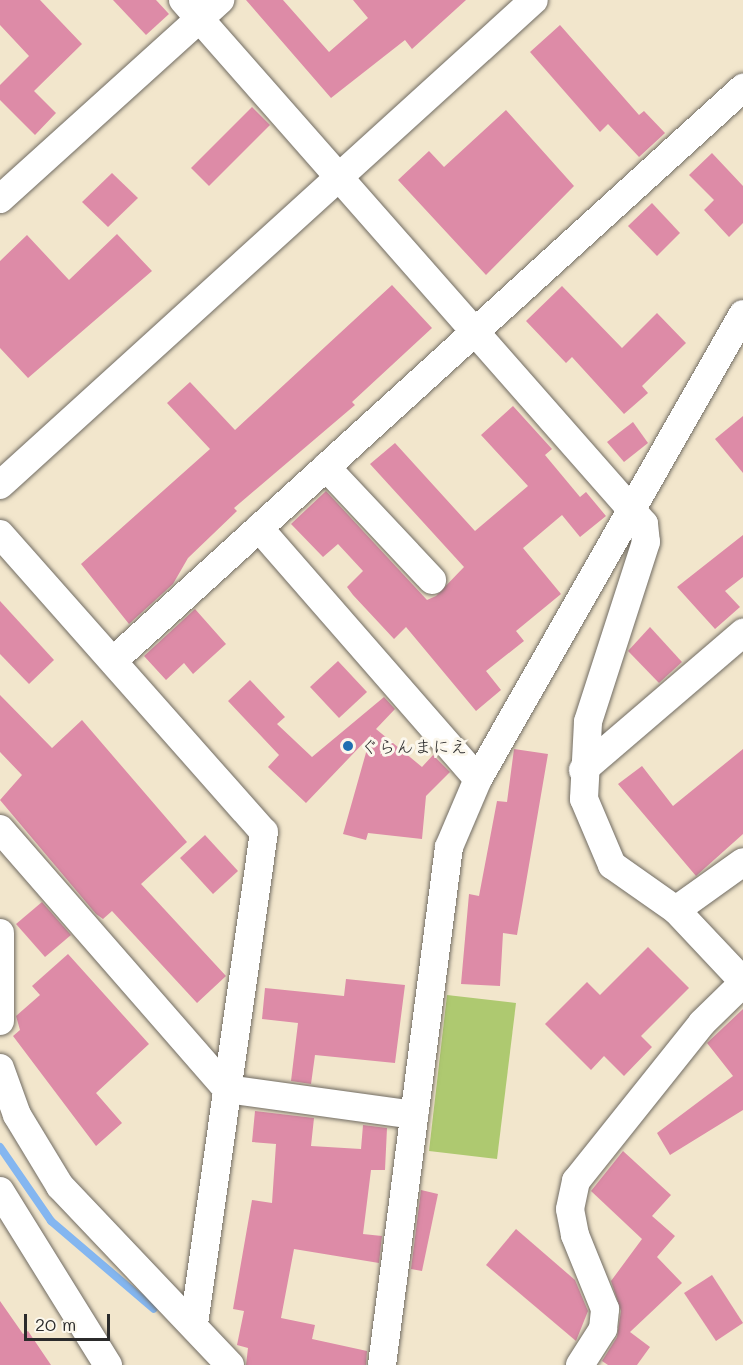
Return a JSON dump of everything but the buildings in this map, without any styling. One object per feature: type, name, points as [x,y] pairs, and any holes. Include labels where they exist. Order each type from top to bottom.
[{"type":"street","points":[[0,485],[340,180],[534,0]]},
{"type":"street","points":[[0,199],[201,6],[340,180],[477,330],[633,508],[644,524],[646,542],[588,722],[584,799],[612,865],[676,910],[743,982],[702,1023],[576,1181],[570,1209],[575,1235],[605,1309],[603,1329],[580,1365]]},
{"type":"street","points":[[113,661],[743,88]]},
{"type":"street","points":[[382,1365],[450,847],[478,779],[743,314]]},
{"type":"street","points":[[326,468],[432,580]]},
{"type":"street","points":[[259,528],[478,779]]},
{"type":"street","points":[[0,534],[264,832],[194,1323]]},
{"type":"street","points":[[584,770],[743,633]]},
{"type":"street","points":[[0,829],[227,1089],[414,1115]]},
{"type":"street","points":[[676,910],[743,862]]},
{"type":"street","points":[[0,933],[0,1021]]},
{"type":"street","points":[[0,1068],[17,1115],[60,1186],[194,1323],[230,1365]]},
{"type":"street","points":[[0,1191],[108,1365]]},
{"type":"green space","points":[[447,995],[516,1003],[497,1159],[429,1151]]},
{"type":"waterway","points":[[0,1147],[51,1221],[154,1309]]},
{"type":"place","name":"ぐらんまにえ","points":[[348,746]]}]
